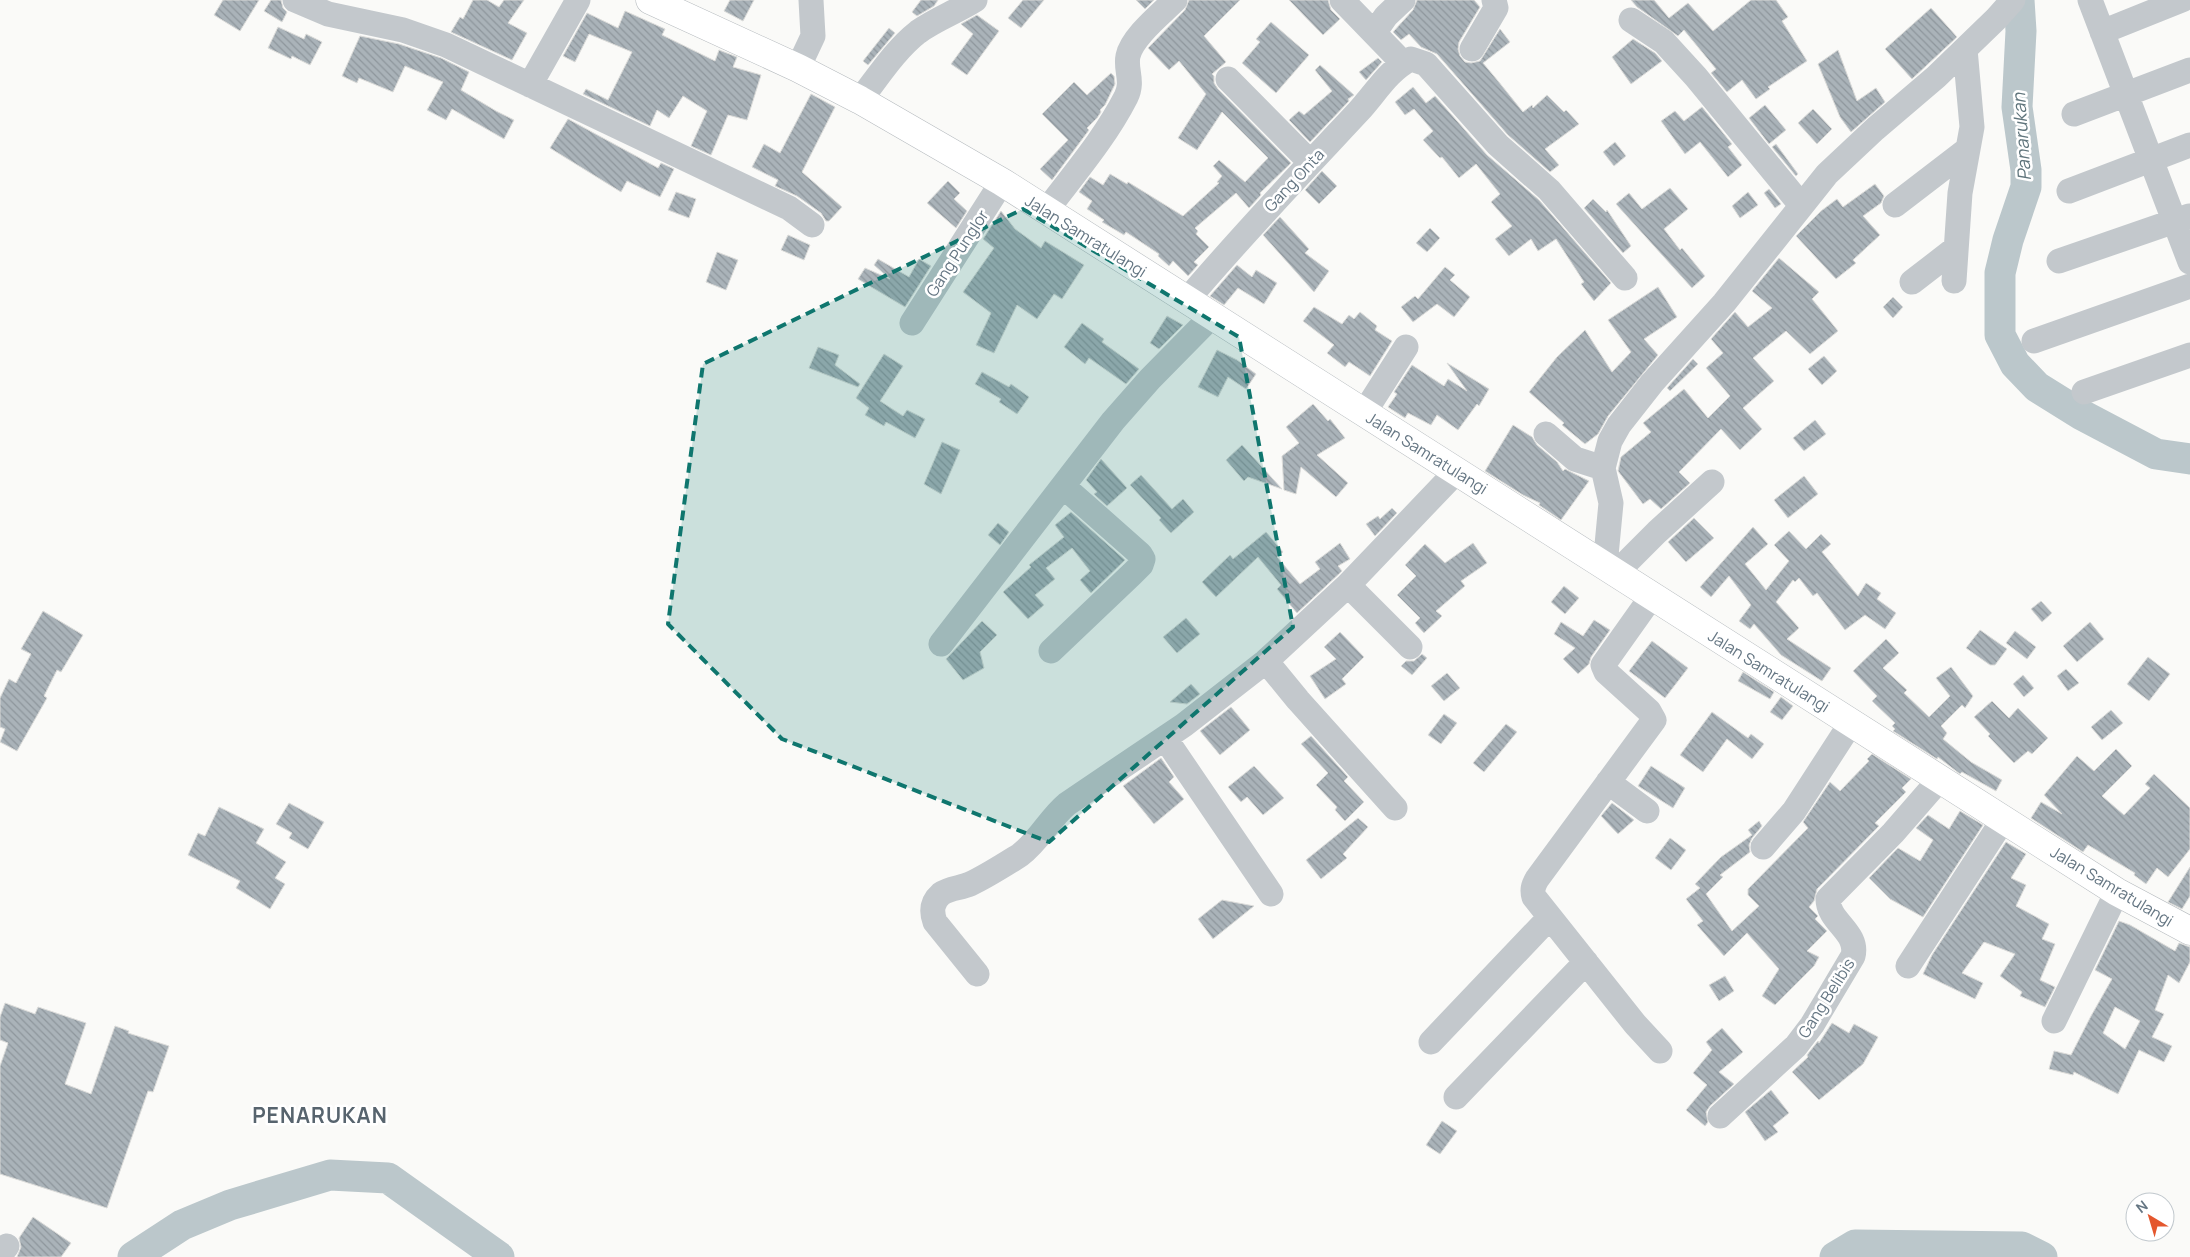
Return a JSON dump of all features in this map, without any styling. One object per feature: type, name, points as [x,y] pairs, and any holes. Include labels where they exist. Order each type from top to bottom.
[{"type":"main road","name":"Jalan Samratulangi","points":[[650,0],[798,68],[860,100],[1002,182],[2117,892],[2190,932]]},
{"type":"street","points":[[295,0],[328,14],[394,28],[437,42],[789,208],[812,225]]},
{"type":"street","points":[[530,85],[578,0]]},
{"type":"street","points":[[798,68],[813,36],[811,0]]},
{"type":"street","points":[[860,100],[902,47],[917,33],[939,18],[975,0]]},
{"type":"street","points":[[1046,211],[1096,144],[1127,95],[1130,85],[1127,57],[1131,47],[1175,0]]},
{"type":"street","points":[[1342,0],[1403,63],[1411,59],[1426,64],[1498,145],[1549,190],[1625,278]]},
{"type":"street","points":[[1374,33],[1380,23],[1403,0]]},
{"type":"street","points":[[1472,49],[1496,8],[1494,0]]},
{"type":"street","points":[[1611,570],[1611,509],[1604,468],[1610,441],[1619,426],[1652,383],[1724,303],[1801,205],[1841,159],[1965,49],[2013,0]]},
{"type":"street","points":[[2090,0],[2151,160],[2182,219],[2190,262]]},
{"type":"street","points":[[2102,32],[2182,0]]},
{"type":"street","points":[[1631,20],[1664,42],[1696,77],[1801,205]]},
{"type":"street","points":[[1954,281],[1960,194],[1972,127],[1965,49]]},
{"type":"street","name":"Gang Onta","points":[[1187,300],[1310,162],[1359,111],[1394,70],[1403,63]]},
{"type":"street","points":[[2074,114],[2190,70]]},
{"type":"street","points":[[1228,79],[1310,162]]},
{"type":"street","points":[[2069,191],[2190,145]]},
{"type":"street","points":[[1894,205],[1968,149]]},
{"type":"street","name":"Gang Punglor","points":[[912,323],[1002,182]]},
{"type":"street","points":[[2059,260],[2182,219]]},
{"type":"street","points":[[1912,282],[1956,248]]},
{"type":"street","points":[[2034,341],[2190,286]]},
{"type":"street","points":[[941,644],[1119,414],[1212,316]]},
{"type":"street","points":[[1364,413],[1406,347]]},
{"type":"street","points":[[2084,392],[2190,355]]},
{"type":"street","points":[[1546,434],[1575,459],[1604,468]]},
{"type":"street","points":[[977,974],[935,922],[932,914],[936,900],[942,894],[974,882],[1024,852],[1067,804],[1165,738],[1266,660],[1348,585],[1456,472]]},
{"type":"street","points":[[1611,570],[1657,532],[1712,482]]},
{"type":"street","points":[[1051,650],[1132,574],[1141,565],[1143,559],[1140,554],[1063,486]]},
{"type":"street","points":[[1348,585],[1410,647]]},
{"type":"street","points":[[1652,596],[1602,666],[1606,672],[1654,716],[1652,724],[1533,887],[1534,897],[1635,1024],[1660,1051]]},
{"type":"street","points":[[1266,660],[1298,700],[1395,808]]},
{"type":"street","points":[[1762,847],[1794,811],[1852,723]]},
{"type":"street","points":[[1165,738],[1271,894]]},
{"type":"street","name":"Gang Belibis","points":[[1720,1116],[1796,1046],[1812,1025],[1853,956],[1855,948],[1853,940],[1832,913],[1828,906],[1828,899],[1894,833],[1940,780]]},
{"type":"street","points":[[1608,782],[1647,812]]},
{"type":"street","points":[[1908,966],[2003,820]]},
{"type":"street","points":[[2054,1020],[2117,892]]},
{"type":"street","points":[[1432,1042],[1550,917]]},
{"type":"street","points":[[1456,1097],[1586,962]]},
{"type":"highlighted area","points":[[1023,209],[1239,337],[1293,627],[1049,842],[782,739],[668,624],[703,364]]},
{"type":"building","points":[[223,0],[259,0],[240,31],[214,15]]},
{"type":"building","points":[[271,0],[281,0],[283,8],[287,12],[282,22],[264,11]]},
{"type":"building","points":[[473,0],[487,0],[499,7],[504,0],[524,0],[508,23],[527,33],[512,60],[451,32],[460,17],[463,19]]},
{"type":"building","points":[[730,0],[754,0],[743,21],[724,11]]},
{"type":"building","points":[[921,0],[938,0],[934,6],[917,16],[912,12]]},
{"type":"building","points":[[1023,0],[1044,0],[1021,28],[1008,18]]},
{"type":"building","points":[[1136,0],[1154,0],[1145,9]]},
{"type":"building","points":[[1189,0],[1240,0],[1204,36],[1226,62],[1212,74],[1214,76],[1214,83],[1291,163],[1260,193],[1261,195],[1249,208],[1236,193],[1195,228],[1198,231],[1196,234],[1209,247],[1194,262],[1198,265],[1188,276],[1173,261],[1169,266],[1158,256],[1159,254],[1126,232],[1124,235],[1102,222],[1104,220],[1087,209],[1092,201],[1079,192],[1090,177],[1103,185],[1110,174],[1127,184],[1128,182],[1183,216],[1219,183],[1217,182],[1222,176],[1213,166],[1219,160],[1245,182],[1268,158],[1222,112],[1197,150],[1178,138],[1206,94],[1179,61],[1169,70],[1148,48],[1185,10]]},
{"type":"building","points":[[1289,0],[1328,0],[1331,10],[1340,19],[1323,35]]},
{"type":"building","points":[[1417,0],[1474,0],[1480,7],[1459,42],[1460,56],[1465,62],[1480,61],[1500,29],[1510,42],[1483,63],[1523,112],[1532,105],[1533,108],[1547,95],[1564,112],[1566,110],[1579,124],[1545,149],[1559,165],[1550,172],[1508,135],[1437,54],[1421,47],[1409,34],[1401,40],[1393,32],[1413,10]]},
{"type":"building","points":[[1631,0],[1654,0],[1669,18],[1688,3],[1713,31],[1751,0],[1776,0],[1788,17],[1782,21],[1807,61],[1768,87],[1770,89],[1756,99],[1742,80],[1727,92],[1711,73],[1716,69],[1684,30],[1678,36],[1637,7]]},
{"type":"building","points":[[1931,8],[1957,37],[1912,79],[1885,49]]},
{"type":"building","points":[[625,11],[665,29],[662,35],[715,61],[719,50],[737,57],[733,67],[761,75],[747,120],[728,115],[711,155],[691,146],[707,111],[683,96],[669,118],[657,110],[650,126],[583,94],[586,89],[608,100],[632,52],[589,34],[575,62],[563,56],[587,13],[618,28]]},
{"type":"building","points":[[977,15],[999,31],[967,75],[951,64],[973,34],[961,24]]},
{"type":"building","points":[[1271,22],[1309,55],[1276,93],[1242,63],[1260,42],[1256,39]]},
{"type":"building","points":[[278,27],[304,39],[306,34],[322,42],[310,65],[292,56],[291,59],[268,48]]},
{"type":"building","points":[[889,28],[895,33],[868,65],[863,61]]},
{"type":"building","points":[[360,36],[399,44],[441,58],[469,72],[461,90],[514,120],[504,139],[452,109],[446,120],[427,110],[443,82],[405,66],[393,92],[359,78],[357,83],[342,76]]},
{"type":"building","points":[[1633,39],[1655,53],[1662,61],[1631,84],[1612,57]]},
{"type":"building","points":[[1838,50],[1857,101],[1876,88],[1885,102],[1851,132],[1840,117],[1818,64]]},
{"type":"building","points":[[1378,58],[1382,62],[1366,80],[1359,72]]},
{"type":"building","points":[[1320,65],[1354,95],[1348,99],[1349,101],[1310,142],[1289,120],[1299,111],[1304,115],[1332,91],[1315,70]]},
{"type":"building","points":[[1111,73],[1114,76],[1115,84],[1105,105],[1052,180],[1040,169],[1068,140],[1042,114],[1074,82],[1087,95]]},
{"type":"building","points":[[1413,87],[1426,103],[1435,96],[1487,155],[1539,200],[1611,283],[1594,301],[1581,284],[1584,282],[1556,239],[1538,251],[1531,239],[1509,256],[1495,239],[1512,226],[1491,202],[1500,194],[1476,164],[1459,178],[1442,157],[1440,158],[1423,140],[1433,131],[1414,109],[1405,115],[1395,102]]},
{"type":"building","points":[[811,94],[835,107],[802,172],[842,207],[829,221],[826,221],[821,213],[797,196],[775,186],[778,180],[752,167],[764,144],[780,153]]},
{"type":"building","points":[[1765,105],[1786,130],[1769,144],[1749,118]]},
{"type":"building","points":[[1702,107],[1732,144],[1728,147],[1742,165],[1728,177],[1700,142],[1685,154],[1661,121],[1675,111],[1684,121]]},
{"type":"building","points":[[1813,109],[1832,129],[1817,144],[1798,123]]},
{"type":"building","points":[[568,119],[658,168],[661,163],[674,169],[660,197],[627,181],[621,192],[550,148]]},
{"type":"building","points":[[1615,142],[1626,156],[1614,166],[1603,152]]},
{"type":"building","points":[[1776,144],[1798,174],[1796,176],[1772,147]]},
{"type":"building","points":[[1322,171],[1337,186],[1319,204],[1305,190]]},
{"type":"building","points":[[948,181],[960,193],[954,199],[967,211],[956,228],[927,203]]},
{"type":"building","points":[[1875,184],[1884,196],[1881,203],[1863,216],[1880,235],[1853,260],[1856,263],[1836,279],[1796,236],[1821,211],[1837,199],[1843,207]]},
{"type":"building","points":[[1670,188],[1688,209],[1664,229],[1680,250],[1682,248],[1705,276],[1692,288],[1616,204],[1629,193],[1642,209]]},
{"type":"building","points":[[1769,189],[1781,204],[1775,208],[1764,193]]},
{"type":"building","points":[[676,192],[696,199],[689,218],[668,210]]},
{"type":"building","points":[[1748,192],[1758,205],[1740,218],[1732,206]]},
{"type":"building","points":[[1593,199],[1606,212],[1607,210],[1631,246],[1623,253],[1584,208]]},
{"type":"building","points":[[1001,211],[1015,229],[1041,248],[1045,241],[1084,265],[1062,299],[1054,294],[1037,319],[1017,305],[994,353],[976,345],[991,313],[963,292],[994,248],[983,239]]},
{"type":"building","points":[[1280,217],[1309,249],[1305,253],[1329,271],[1314,292],[1263,235]]},
{"type":"building","points":[[1430,228],[1440,238],[1427,252],[1416,243]]},
{"type":"building","points":[[788,235],[810,245],[804,260],[781,250]]},
{"type":"building","points":[[717,252],[738,260],[726,290],[706,282]]},
{"type":"building","points":[[1779,258],[1819,292],[1812,299],[1838,331],[1810,354],[1786,331],[1753,358],[1774,381],[1743,408],[1762,429],[1740,450],[1721,429],[1679,472],[1690,483],[1661,509],[1650,499],[1643,504],[1618,471],[1621,457],[1651,432],[1643,423],[1684,389],[1708,418],[1730,396],[1706,368],[1723,353],[1711,339],[1735,312],[1748,327],[1772,308],[1752,291]]},
{"type":"building","points":[[878,259],[909,277],[919,259],[931,266],[905,307],[858,279],[865,268],[890,279],[874,265]]},
{"type":"building","points":[[1237,265],[1252,277],[1256,270],[1277,283],[1264,304],[1238,288],[1224,305],[1210,296]]},
{"type":"building","points":[[1445,267],[1455,275],[1450,280],[1470,297],[1454,317],[1437,304],[1413,322],[1401,307],[1415,296],[1418,299]]},
{"type":"building","points":[[1658,287],[1677,317],[1644,339],[1658,355],[1608,416],[1598,434],[1585,444],[1562,425],[1564,423],[1529,392],[1557,357],[1585,330],[1612,372],[1631,352],[1608,320]]},
{"type":"building","points":[[1893,297],[1903,307],[1893,318],[1883,307]]},
{"type":"building","points":[[1314,307],[1342,324],[1349,315],[1354,319],[1360,312],[1377,326],[1375,330],[1392,341],[1370,376],[1349,362],[1345,367],[1327,353],[1334,345],[1303,321]]},
{"type":"building","points":[[1167,316],[1183,325],[1159,349],[1150,343]]},
{"type":"building","points":[[1082,323],[1104,339],[1102,342],[1139,369],[1126,384],[1089,358],[1085,364],[1064,347]]},
{"type":"building","points":[[818,347],[839,355],[835,365],[860,384],[858,387],[809,368]]},
{"type":"building","points":[[1217,350],[1237,360],[1256,374],[1246,389],[1228,377],[1218,397],[1198,387]]},
{"type":"building","points":[[884,354],[903,366],[880,401],[903,416],[907,410],[925,419],[915,438],[886,422],[884,426],[865,415],[869,408],[856,398]]},
{"type":"building","points":[[1824,356],[1837,371],[1822,385],[1808,369]]},
{"type":"building","points":[[1693,359],[1698,364],[1670,391],[1667,388]]},
{"type":"building","points":[[1447,363],[1489,389],[1479,406],[1477,404],[1458,430],[1437,415],[1431,425],[1408,413],[1405,418],[1388,407],[1397,394],[1394,392],[1412,365],[1444,386],[1448,379],[1467,391]]},
{"type":"building","points":[[982,372],[1009,387],[1011,384],[1029,397],[1017,414],[999,402],[1001,399],[975,384]]},
{"type":"building","points":[[1313,404],[1328,421],[1330,419],[1345,438],[1317,455],[1348,483],[1336,497],[1301,467],[1296,494],[1284,490],[1282,456],[1299,443],[1286,427]]},
{"type":"building","points":[[1815,420],[1826,434],[1804,451],[1793,438]]},
{"type":"building","points":[[1513,425],[1532,437],[1537,445],[1557,462],[1563,471],[1565,469],[1589,481],[1561,520],[1539,505],[1540,503],[1523,495],[1485,471]]},
{"type":"building","points":[[942,442],[960,450],[941,494],[924,484]]},
{"type":"building","points":[[1242,445],[1282,489],[1248,477],[1244,481],[1226,460]]},
{"type":"building","points":[[1101,459],[1127,488],[1107,506],[1094,494],[1097,492],[1086,480]]},
{"type":"building","points":[[1141,475],[1172,509],[1183,499],[1194,512],[1171,533],[1159,520],[1161,518],[1130,485]]},
{"type":"building","points":[[1804,476],[1818,494],[1788,518],[1774,500]]},
{"type":"building","points":[[1392,508],[1397,513],[1375,536],[1366,524],[1378,516],[1380,519]]},
{"type":"building","points":[[1071,512],[1125,560],[1091,593],[1080,580],[1090,571],[1072,548],[1046,568],[1055,579],[1035,595],[1044,605],[1028,619],[1003,592],[1031,567],[1029,565],[1064,537],[1055,525]]},
{"type":"building","points":[[1694,518],[1714,538],[1686,562],[1668,542]]},
{"type":"building","points":[[998,523],[1009,532],[1000,545],[988,535]]},
{"type":"building","points":[[1753,527],[1768,544],[1745,564],[1766,590],[1789,561],[1774,545],[1789,531],[1806,549],[1821,534],[1831,544],[1822,552],[1858,596],[1866,583],[1881,593],[1877,599],[1896,613],[1885,629],[1865,615],[1845,630],[1817,593],[1813,596],[1799,578],[1795,582],[1793,580],[1776,602],[1799,628],[1787,639],[1831,668],[1822,681],[1781,655],[1754,624],[1750,629],[1739,621],[1751,605],[1729,576],[1711,597],[1700,587]]},
{"type":"building","points":[[1266,532],[1283,552],[1277,557],[1300,584],[1320,569],[1315,562],[1340,543],[1350,559],[1338,566],[1342,571],[1297,613],[1277,589],[1281,585],[1258,557],[1216,597],[1202,582],[1230,555],[1233,559]]},
{"type":"building","points":[[1473,543],[1487,563],[1461,581],[1465,586],[1436,611],[1442,616],[1424,633],[1415,623],[1420,618],[1397,595],[1416,576],[1405,565],[1425,544],[1445,563]]},
{"type":"building","points":[[1564,586],[1579,598],[1565,614],[1551,602]]},
{"type":"building","points":[[2041,601],[2052,613],[2042,622],[2031,609]]},
{"type":"building","points":[[43,611],[83,635],[61,672],[57,670],[44,696],[47,698],[17,751],[0,742],[5,729],[0,727],[0,698],[9,679],[16,683],[31,654],[21,649]]},
{"type":"building","points":[[1186,618],[1200,634],[1177,653],[1163,637]]},
{"type":"building","points":[[1594,620],[1610,630],[1591,657],[1589,664],[1578,674],[1563,659],[1575,648],[1554,634],[1561,622],[1583,636]]},
{"type":"building","points":[[982,621],[997,635],[980,652],[984,668],[963,680],[946,659]]},
{"type":"building","points":[[2090,622],[2104,639],[2077,662],[2063,646]]},
{"type":"building","points":[[1980,630],[2007,649],[1995,665],[1990,665],[1966,648]]},
{"type":"building","points":[[2015,631],[2036,647],[2027,659],[2006,643]]},
{"type":"building","points":[[1340,632],[1364,657],[1342,679],[1346,684],[1325,699],[1310,676],[1336,659],[1324,647]]},
{"type":"building","points":[[1886,639],[1899,653],[1883,668],[1907,690],[1904,693],[1929,717],[1950,696],[1936,678],[1951,667],[1973,696],[1965,708],[1962,705],[1941,726],[1947,733],[1943,739],[1971,762],[2002,780],[1996,791],[1962,772],[1960,774],[1938,757],[1937,759],[1893,731],[1895,729],[1892,726],[1895,723],[1872,701],[1877,696],[1853,671]]},
{"type":"building","points":[[1652,641],[1688,668],[1665,698],[1629,671]]},
{"type":"building","points":[[1422,654],[1427,658],[1412,675],[1401,666],[1406,661],[1414,661]]},
{"type":"building","points":[[2148,657],[2170,674],[2149,701],[2127,684]]},
{"type":"building","points":[[2066,669],[2079,683],[2068,691],[2057,676]]},
{"type":"building","points":[[1743,672],[1774,692],[1770,699],[1738,681]]},
{"type":"building","points":[[1447,673],[1460,688],[1444,701],[1431,686]]},
{"type":"building","points":[[2023,675],[2034,688],[2024,697],[2013,684]]},
{"type":"building","points":[[1191,684],[1200,694],[1187,704],[1170,702]]},
{"type":"building","points":[[1781,697],[1793,706],[1782,720],[1770,712]]},
{"type":"building","points":[[1992,701],[2009,718],[2018,708],[2048,738],[2032,754],[2028,751],[2014,763],[1988,736],[1990,734],[1974,717]]},
{"type":"building","points":[[1231,707],[1250,730],[1220,755],[1200,731]]},
{"type":"building","points":[[2111,710],[2123,723],[2102,740],[2091,727]]},
{"type":"building","points":[[1712,712],[1748,738],[1751,734],[1764,744],[1752,759],[1727,739],[1703,772],[1680,755]]},
{"type":"building","points":[[1444,714],[1457,723],[1441,744],[1428,735]]},
{"type":"building","points":[[1506,724],[1517,732],[1484,772],[1473,763]]},
{"type":"building","points":[[1311,736],[1348,777],[1344,781],[1364,802],[1345,821],[1335,810],[1337,807],[1316,785],[1328,773],[1301,744]]},
{"type":"building","points":[[2116,749],[2132,766],[2102,796],[2124,815],[2150,788],[2145,784],[2154,774],[2190,808],[2190,849],[2168,877],[2157,868],[2146,884],[2134,875],[2135,873],[2088,845],[2083,852],[2031,818],[2041,802],[2062,814],[2044,795],[2077,756],[2094,771]]},
{"type":"building","points":[[1872,754],[1911,779],[1902,788],[1906,792],[1875,823],[1879,826],[1817,889],[1814,901],[1809,907],[1818,916],[1815,919],[1827,931],[1807,951],[1819,957],[1814,966],[1775,1005],[1762,996],[1779,969],[1747,933],[1724,956],[1697,925],[1703,921],[1686,899],[1700,888],[1695,884],[1721,857],[1752,835],[1748,830],[1759,821],[1762,826],[1752,838],[1749,845],[1750,852],[1720,875],[1723,877],[1706,894],[1732,931],[1759,906],[1748,895],[1748,889],[1808,828],[1803,822],[1830,782],[1840,791],[1869,761],[1867,759]]},
{"type":"building","points":[[1161,758],[1174,777],[1169,782],[1184,799],[1154,824],[1123,786]]},
{"type":"building","points":[[1254,766],[1284,798],[1263,815],[1247,797],[1241,802],[1228,787]]},
{"type":"building","points":[[1651,766],[1685,788],[1673,808],[1638,786]]},
{"type":"building","points":[[289,803],[324,822],[308,849],[289,838],[292,833],[276,824]]},
{"type":"building","points":[[1612,803],[1634,820],[1618,834],[1601,816]]},
{"type":"building","points":[[219,807],[264,829],[256,843],[286,862],[275,878],[285,884],[270,909],[236,888],[240,881],[188,855],[198,833],[205,836]]},
{"type":"building","points":[[1960,811],[1983,825],[1923,917],[1890,899],[1869,878],[1898,848],[1920,861],[1933,840],[1916,828],[1928,815],[1949,829]]},
{"type":"building","points":[[1358,818],[1368,827],[1343,854],[1347,858],[1321,879],[1306,860]]},
{"type":"building","points":[[1670,838],[1686,850],[1671,870],[1655,858]]},
{"type":"building","points":[[2006,842],[2026,854],[2011,878],[2026,885],[2016,906],[2049,924],[2042,939],[2055,944],[2040,980],[2055,987],[2045,1007],[2020,996],[2022,992],[2000,976],[2015,954],[1984,942],[1962,973],[1983,983],[1975,999],[1923,974],[1932,955]]},
{"type":"building","points":[[2190,867],[2190,896],[2182,909],[2168,902]]},
{"type":"building","points":[[1222,900],[1254,906],[1213,939],[1198,919]]},
{"type":"building","points":[[2119,921],[2130,925],[2175,951],[2179,943],[2190,947],[2190,962],[2179,983],[2168,975],[2155,1010],[2164,1014],[2152,1037],[2172,1046],[2164,1062],[2139,1050],[2118,1094],[2074,1072],[2073,1075],[2049,1069],[2054,1051],[2071,1055],[2112,979],[2095,970]],"holes":[[[2115,1007],[2140,1021],[2125,1049],[2103,1033]]]},
{"type":"building","points":[[1725,976],[1734,991],[1719,1001],[1709,985]]},
{"type":"building","points":[[5,1003],[35,1014],[38,1007],[86,1023],[65,1084],[91,1094],[115,1026],[129,1031],[128,1033],[169,1046],[153,1092],[148,1091],[107,1208],[0,1174],[0,1066],[8,1043],[0,1040],[0,1017]]},
{"type":"building","points":[[1832,1023],[1849,1033],[1854,1024],[1878,1037],[1863,1064],[1819,1100],[1792,1072],[1808,1057],[1807,1055],[1818,1041],[1819,1043]]},
{"type":"building","points":[[1722,1028],[1743,1052],[1719,1072],[1734,1084],[1710,1106],[1706,1112],[1708,1122],[1705,1126],[1686,1110],[1707,1085],[1693,1073],[1712,1050],[1706,1042]]},
{"type":"building","points":[[1771,1090],[1789,1113],[1773,1126],[1778,1132],[1765,1141],[1745,1112]]},
{"type":"building","points":[[1442,1121],[1457,1131],[1440,1154],[1426,1145]]},
{"type":"building","points":[[33,1217],[71,1243],[61,1257],[17,1257],[21,1247],[19,1238]]},
{"type":"waterway","name":"Panarukan","points":[[2019,0],[2021,31],[2017,107],[2026,170],[2026,187],[2008,240],[2000,273],[2000,335],[2015,364],[2037,387],[2082,415],[2156,454],[2190,459]]},
{"type":"waterway","points":[[133,1257],[182,1225],[230,1205],[330,1175],[388,1178],[499,1257]]},
{"type":"waterway","points":[[1835,1257],[1855,1245],[2022,1247],[2042,1257]]},
{"type":"district","name":"PENARUKAN","points":[[320,1115]]}]
